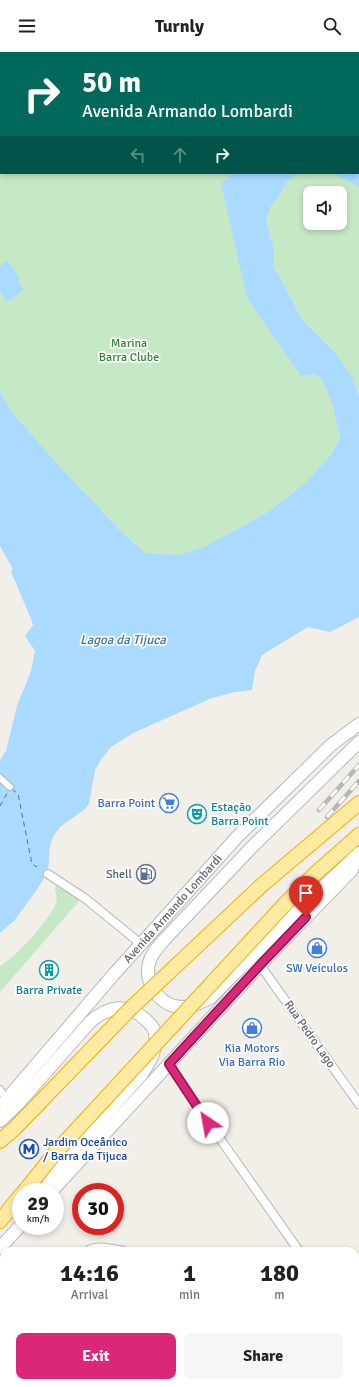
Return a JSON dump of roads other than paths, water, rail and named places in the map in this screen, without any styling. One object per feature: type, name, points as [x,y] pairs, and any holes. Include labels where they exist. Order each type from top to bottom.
[{"type":"highway","points":[[0,1141],[131,1008],[262,885],[359,803]]},
{"type":"highway","points":[[31,1183],[55,1153],[284,905],[316,873],[359,835]]},
{"type":"highway","points":[[0,1221],[12,1206]]},
{"type":"main road","name":"Avenida Armando Lombardi","points":[[3,1104],[141,944],[237,837],[331,746],[359,724]]},
{"type":"main road","points":[[359,742],[251,848],[192,909],[159,946],[149,962],[148,970],[150,985],[155,993],[170,1005],[181,1007],[201,1004],[210,998],[291,917],[359,861]]},
{"type":"main road","points":[[60,1183],[260,965],[359,861]]},
{"type":"main road","points":[[0,1121],[17,1105],[90,1022],[98,1015],[109,1010],[119,1008],[130,1010],[140,1015],[150,1024],[155,1032],[156,1045],[150,1061],[142,1074],[73,1152],[50,1183]]},
{"type":"main road","points":[[1,1247],[12,1235]]},
{"type":"street","points":[[0,778],[10,788]]},
{"type":"street","points":[[48,874],[86,899],[141,944]]},
{"type":"street","name":"Rua Pedro Lago","points":[[260,965],[359,1104]]},
{"type":"street","points":[[169,1064],[208,1123],[296,1247]]},
{"type":"street","points":[[0,1089],[3,1104]]},
{"type":"water","name":"Lagoa da Tijuca","points":[[230,174],[297,174],[286,183],[279,196],[271,206],[266,221],[274,248],[274,267],[302,319],[332,349],[352,376],[359,396],[359,617],[330,632],[308,627],[262,655],[255,671],[252,690],[235,692],[212,698],[133,733],[111,747],[95,770],[89,804],[85,809],[60,827],[54,835],[50,845],[48,872],[14,921],[0,933],[0,760],[6,751],[17,706],[31,671],[35,651],[25,636],[33,625],[32,621],[11,572],[13,569],[0,546],[0,391],[12,412],[53,459],[120,530],[145,553],[179,555],[204,547],[268,512],[306,482],[331,455],[340,438],[333,406],[322,379],[315,374],[301,376],[247,298],[221,183],[228,179]]},
{"type":"water","points":[[334,174],[359,174],[359,187]]},
{"type":"water","points":[[8,261],[19,277],[19,283],[24,290],[7,302],[0,291],[0,266]]},
{"type":"railway","points":[[319,810],[359,765]]},
{"type":"railway","points":[[327,817],[359,781]]},
{"type":"place","name":"Barra Point","points":[[169,803]]},
{"type":"place","name":"Estação Barra Point","points":[[197,814]]},
{"type":"place","name":"Shell","points":[[146,874]]},
{"type":"place","name":"SW Veículos","points":[[317,948]]},
{"type":"place","name":"Barra Private","points":[[49,970]]},
{"type":"place","name":"Kia Motors Via Barra Rio","points":[[252,1028]]},
{"type":"place","name":"Jardim Oceânico / Barra da Tijuca","points":[[29,1149]]},
{"type":"park label","name":"Marina Barra Clube","points":[[129,350]]}]
